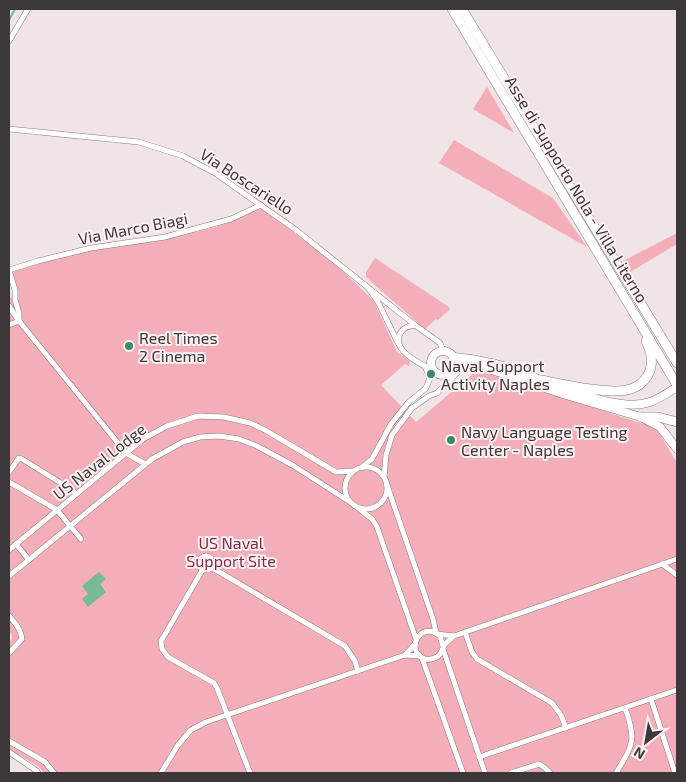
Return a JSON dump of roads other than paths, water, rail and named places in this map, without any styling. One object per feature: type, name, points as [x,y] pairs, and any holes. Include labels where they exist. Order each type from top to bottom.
[{"type":"highway","name":"Asse di Supporto Nola - Villa Literno","points":[[452,9],[677,386]]},
{"type":"highway","name":"Asse di Supporto Nola - Villa Literno","points":[[462,9],[677,363]]},
{"type":"highway","points":[[540,380],[570,386],[619,391],[641,384],[650,368],[650,349],[627,302]]},
{"type":"highway","points":[[641,416],[658,417],[677,422]]},
{"type":"street","points":[[9,41],[28,9]]},
{"type":"street","name":"Via Boscariello","points":[[9,129],[139,142],[183,156],[199,164],[215,173],[296,230],[440,343],[443,351]]},
{"type":"street","name":"Via Marco Biagi","points":[[9,270],[91,248],[166,237],[231,219],[261,205]]},
{"type":"street","points":[[9,270],[15,290],[19,321]]},
{"type":"street","name":"Via Boscariello","points":[[364,283],[378,302],[398,344]]},
{"type":"street","points":[[9,306],[19,321],[126,453],[146,464]]},
{"type":"street","points":[[9,325],[19,321]]},
{"type":"street","points":[[415,325],[408,326],[402,330],[398,344],[404,353],[446,379]]},
{"type":"street","points":[[434,372],[430,365],[432,357],[437,352],[448,352],[453,357],[454,366],[437,393],[429,396],[412,408],[392,435],[386,454],[384,477],[436,633],[442,639],[443,648],[485,773]]},
{"type":"street","points":[[453,357],[471,358],[510,368],[581,394],[623,404],[651,402],[677,386]]},
{"type":"street","points":[[446,379],[468,365]]},
{"type":"street","points":[[350,502],[346,496],[345,483],[353,471],[362,467],[372,458],[391,424],[408,403],[426,388],[430,378],[425,366]]},
{"type":"street","points":[[454,366],[482,366],[566,396],[641,416],[660,426],[677,449]]},
{"type":"street","name":"US Naval Lodge","points":[[9,550],[144,439],[167,426],[198,416],[224,417],[250,423],[336,472],[353,471]]},
{"type":"street","points":[[9,576],[146,464],[166,450],[200,437],[219,436],[239,439],[257,446],[294,466],[350,502],[372,519],[377,526],[416,642],[416,651],[421,657],[463,773]]},
{"type":"street","points":[[9,472],[16,459],[22,459],[76,494]]},
{"type":"street","points":[[362,467],[374,469],[384,477]]},
{"type":"street","points":[[9,482],[57,510],[81,539]]},
{"type":"street","points":[[358,508],[364,510],[376,507],[385,498],[387,485]]},
{"type":"street","points":[[16,544],[29,560]]},
{"type":"street","points":[[203,569],[199,562],[204,556],[212,559],[211,567]]},
{"type":"street","points":[[161,773],[178,745],[191,730],[228,714],[405,655],[426,659],[435,658],[454,636],[677,559]]},
{"type":"street","points":[[662,564],[677,575]]},
{"type":"street","points":[[203,569],[211,567]]},
{"type":"street","points":[[211,567],[346,646],[358,670]]},
{"type":"street","points":[[203,569],[161,641],[162,649],[168,657],[214,683],[250,773]]},
{"type":"street","points":[[9,616],[22,633],[22,639],[9,653]]},
{"type":"street","points":[[405,655],[422,633],[431,631],[454,636]]},
{"type":"street","points":[[465,632],[472,652],[477,659],[552,703],[561,715],[566,728]]},
{"type":"street","points":[[479,757],[677,690]]},
{"type":"street","points":[[651,699],[675,773]]},
{"type":"street","points":[[616,773],[627,755],[632,740],[631,725],[624,708]]},
{"type":"street","points":[[9,741],[45,762],[54,773]]},
{"type":"street","points":[[9,752],[38,773]]},
{"type":"street","points":[[511,773],[539,764],[550,773]]},
{"type":"waterway","points":[[9,20],[15,9]]},
{"type":"place","name":"Reel Times 2 Cinema","points":[[129,346]]},
{"type":"place","name":"Naval Support Activity Naples","points":[[431,374]]},
{"type":"place","name":"Navy Language Testing Center - Naples","points":[[451,440]]},
{"type":"park label","name":"US Naval Support Site","points":[[231,551]]}]
